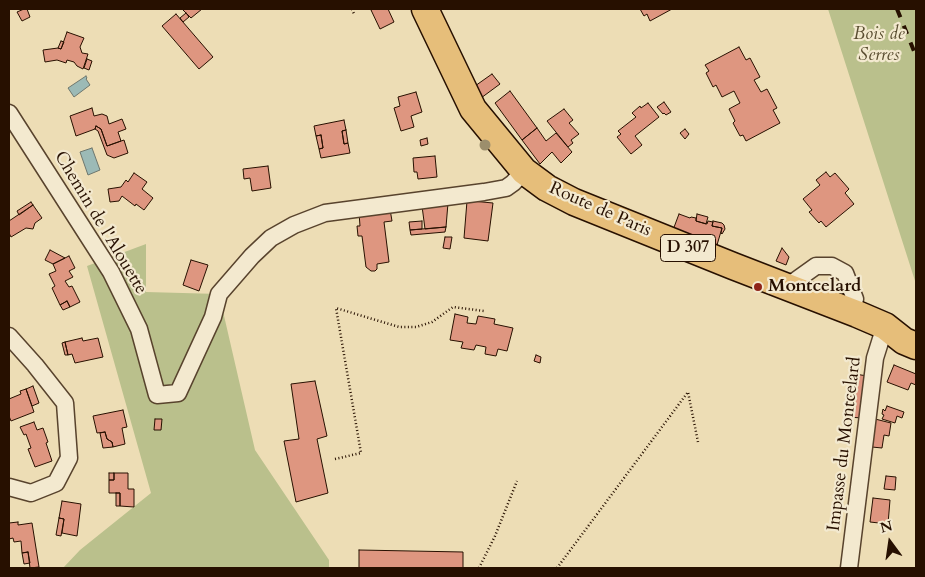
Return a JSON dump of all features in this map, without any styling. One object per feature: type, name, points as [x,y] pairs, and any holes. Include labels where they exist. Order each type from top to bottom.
[{"type":"main road","name":"Route de Paris","points":[[425,9],[473,109],[524,171],[547,188],[574,202],[854,313],[895,335]]},
{"type":"street","name":"Chemin de l'Alouette","points":[[9,113],[111,272],[139,329],[157,395],[178,393],[213,317],[219,294],[252,256],[271,238],[294,225],[325,213],[506,188],[524,171]]},
{"type":"street","points":[[792,289],[795,281],[816,266],[832,266],[845,273],[854,299],[854,313]]},
{"type":"street","name":"Impasse du Montcelard","points":[[849,568],[875,358],[895,335]]},
{"type":"street","points":[[9,336],[65,402],[69,458],[56,483],[31,494],[9,488]]},
{"type":"path","points":[[352,9],[354,14]]},
{"type":"path","points":[[335,458],[361,453],[336,308],[399,327],[416,326],[432,322],[453,307],[484,311]]},
{"type":"path","points":[[556,568],[688,392],[698,442]]},
{"type":"path","points":[[479,568],[517,482]]},
{"type":"green space","name":"Bois de Serres","points":[[828,9],[916,9],[916,284]]},
{"type":"green space","points":[[146,244],[146,292],[219,294],[255,450],[329,560],[329,568],[63,568],[80,550],[151,493],[87,266]]},
{"type":"water","points":[[86,76],[90,85],[74,97],[68,88]]},
{"type":"water","points":[[92,148],[100,170],[88,175],[80,152]]},
{"type":"building","points":[[27,9],[30,17],[22,21],[17,12]]},
{"type":"building","points":[[182,9],[202,9],[191,18]]},
{"type":"building","points":[[388,9],[394,22],[380,29],[371,10]]},
{"type":"building","points":[[640,9],[672,9],[650,21],[647,14],[644,16]]},
{"type":"building","points":[[186,13],[189,17],[183,22],[180,18]]},
{"type":"building","points":[[176,14],[213,57],[199,69],[162,26]]},
{"type":"building","points":[[67,32],[84,38],[80,47],[82,53],[88,54],[83,69],[74,62],[67,60],[66,63],[57,60],[45,62],[43,50],[61,49]]},
{"type":"building","points":[[61,41],[64,42],[61,49],[58,48]]},
{"type":"building","points":[[739,47],[746,60],[750,58],[760,77],[754,80],[761,92],[767,89],[777,108],[773,110],[780,123],[746,141],[743,135],[740,136],[733,123],[735,121],[729,109],[740,103],[734,91],[722,97],[716,85],[713,87],[706,73],[709,71],[705,65]]},
{"type":"building","points":[[87,59],[92,61],[89,70],[84,68]]},
{"type":"building","points":[[492,74],[500,84],[481,98],[475,86]]},
{"type":"building","points":[[510,91],[537,128],[522,140],[495,103]]},
{"type":"building","points":[[416,92],[422,112],[411,116],[414,127],[401,131],[394,108],[400,106],[398,97]]},
{"type":"building","points":[[664,102],[671,112],[666,115],[657,107]]},
{"type":"building","points":[[648,103],[659,117],[635,136],[642,145],[631,154],[617,137],[621,134],[618,131],[636,117],[632,113],[640,106],[641,108]]},
{"type":"building","points":[[92,108],[94,116],[102,114],[107,116],[109,124],[122,119],[126,129],[118,132],[121,141],[107,146],[101,129],[96,126],[95,129],[76,136],[70,116]]},
{"type":"building","points":[[564,109],[573,120],[569,123],[579,134],[571,140],[573,143],[568,147],[547,121]]},
{"type":"building","points":[[344,120],[346,130],[342,131],[344,144],[348,143],[350,153],[321,158],[319,149],[323,148],[321,135],[316,136],[314,126]]},
{"type":"building","points":[[96,126],[101,129],[107,146],[124,140],[128,153],[114,158],[107,155],[98,131],[95,129]]},
{"type":"building","points":[[537,128],[546,141],[556,133],[572,152],[561,163],[552,152],[540,164],[522,140]]},
{"type":"building","points":[[685,129],[689,134],[685,139],[680,133]]},
{"type":"building","points":[[346,130],[348,143],[344,144],[342,131]]},
{"type":"building","points":[[321,135],[323,148],[319,149],[316,136]]},
{"type":"building","points":[[427,138],[428,144],[421,146],[420,140]]},
{"type":"building","points":[[435,156],[437,177],[418,179],[417,172],[414,172],[413,158]]},
{"type":"building","points":[[268,166],[271,188],[252,191],[250,178],[244,179],[243,169]]},
{"type":"building","points":[[826,172],[830,177],[835,173],[849,189],[845,193],[854,204],[826,227],[821,221],[819,223],[809,212],[812,210],[803,199],[820,185],[816,180]]},
{"type":"building","points":[[134,173],[147,182],[142,189],[153,198],[144,210],[122,196],[119,201],[110,202],[108,189],[121,187],[126,180],[128,182]]},
{"type":"building","points":[[467,201],[493,203],[488,241],[464,238]]},
{"type":"building","points":[[31,202],[33,205],[19,215],[17,211]]},
{"type":"building","points":[[448,203],[446,227],[425,229],[422,206]]},
{"type":"building","points":[[33,205],[42,218],[35,223],[33,229],[26,228],[11,237],[9,221]]},
{"type":"building","points":[[390,209],[392,221],[384,222],[389,262],[377,264],[377,269],[371,271],[366,267],[362,236],[358,236],[357,226],[360,226],[359,213]]},
{"type":"building","points":[[679,214],[696,218],[696,221],[707,224],[708,221],[713,222],[712,226],[722,228],[717,245],[673,230]]},
{"type":"building","points":[[697,214],[708,217],[706,224],[696,221]]},
{"type":"building","points":[[422,221],[422,229],[410,230],[409,222]]},
{"type":"building","points":[[713,221],[724,225],[725,229],[722,234],[722,228],[712,226]]},
{"type":"building","points":[[446,227],[445,232],[411,235],[410,230]]},
{"type":"building","points":[[445,237],[452,237],[450,249],[443,248]]},
{"type":"building","points":[[782,248],[789,257],[786,265],[776,261]]},
{"type":"building","points":[[50,250],[65,258],[53,264],[45,260]]},
{"type":"building","points":[[69,256],[75,268],[69,271],[73,277],[65,281],[69,287],[72,286],[80,302],[70,307],[67,301],[60,305],[52,288],[55,286],[49,274],[56,271],[53,264]]},
{"type":"building","points":[[191,260],[208,265],[199,291],[183,285]]},
{"type":"building","points":[[67,301],[70,307],[63,310],[60,305]]},
{"type":"building","points":[[455,314],[468,317],[467,323],[476,324],[478,316],[495,319],[494,324],[513,328],[507,351],[498,349],[496,356],[485,354],[486,347],[476,345],[474,350],[461,348],[463,342],[450,340]]},
{"type":"building","points":[[82,338],[83,341],[98,338],[103,357],[75,363],[72,354],[68,355],[65,342]]},
{"type":"building","points":[[65,342],[68,355],[65,355],[62,343]]},
{"type":"building","points":[[536,355],[541,357],[540,363],[534,361]]},
{"type":"building","points":[[894,365],[916,374],[916,385],[911,383],[908,390],[887,382]]},
{"type":"building","points":[[854,374],[868,376],[862,418],[848,417]]},
{"type":"building","points":[[315,381],[327,436],[317,439],[328,493],[296,502],[284,441],[299,439],[291,384]]},
{"type":"building","points":[[33,386],[39,403],[32,406],[26,389]]},
{"type":"building","points":[[26,389],[34,412],[11,421],[9,416],[9,399],[21,394],[20,391]]},
{"type":"building","points":[[887,406],[904,412],[902,418],[897,416],[895,423],[882,419],[884,415],[882,414],[883,409],[885,411]]},
{"type":"building","points":[[123,410],[127,427],[122,428],[125,444],[113,447],[112,442],[107,439],[105,432],[97,433],[93,416]]},
{"type":"building","points":[[155,419],[162,419],[161,430],[154,430]]},
{"type":"building","points":[[875,419],[891,423],[889,436],[884,435],[882,448],[872,447]]},
{"type":"building","points":[[34,422],[37,430],[43,428],[52,461],[35,467],[28,449],[31,448],[26,434],[24,435],[20,427]]},
{"type":"building","points":[[105,432],[107,439],[112,442],[113,447],[103,448],[100,433]]},
{"type":"building","points":[[109,473],[114,473],[114,480],[109,480]]},
{"type":"building","points":[[114,473],[128,473],[128,489],[134,489],[134,507],[120,506],[120,493],[109,493],[109,480],[114,480]]},
{"type":"building","points":[[886,476],[896,477],[895,490],[884,489]]},
{"type":"building","points":[[116,493],[120,493],[120,506],[116,506]]},
{"type":"building","points":[[873,498],[890,500],[888,524],[870,522]]},
{"type":"building","points":[[62,501],[81,504],[77,536],[62,533],[64,519],[59,518]]},
{"type":"building","points":[[59,518],[64,519],[61,536],[56,535]]},
{"type":"building","points":[[18,522],[18,525],[32,523],[39,567],[30,568],[28,552],[22,553],[21,541],[14,542],[13,538],[9,539],[9,523]]},
{"type":"building","points":[[359,550],[463,552],[463,568],[359,568]]},
{"type":"building","points":[[28,552],[30,563],[24,564],[22,553]]},
{"type":"railway","points":[[897,9],[916,56]]},
{"type":"place","name":"Montcelard","points":[[758,287]]}]
